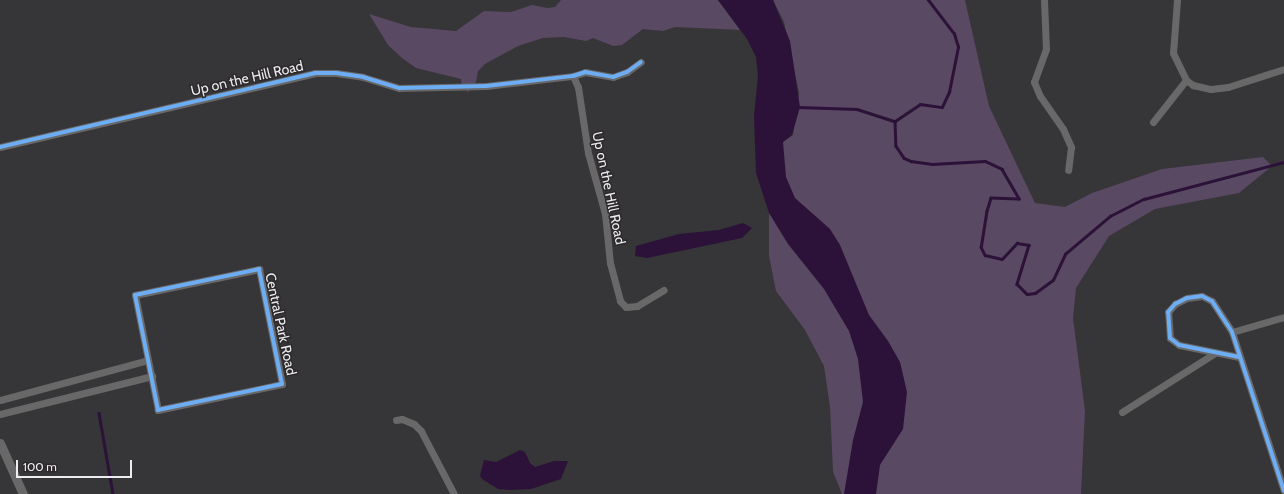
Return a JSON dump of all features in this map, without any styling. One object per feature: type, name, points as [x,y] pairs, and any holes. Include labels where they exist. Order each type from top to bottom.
[{"type":"street","points":[[1044,0],[1046,49],[1034,82],[1040,96],[1063,129],[1071,147],[1068,170]]},
{"type":"street","points":[[1177,0],[1173,53],[1186,80],[1193,85],[1211,90],[1284,69]]},
{"type":"street","name":"Up on the Hill Road","points":[[0,147],[315,73],[336,73],[399,88],[490,86],[573,76],[585,72],[614,77],[627,72],[641,62]]},
{"type":"street","name":"Up on the Hill Road","points":[[573,76],[578,87],[588,153],[604,214],[610,263],[620,301],[626,307],[637,306],[664,290]]},
{"type":"street","points":[[1153,122],[1186,80]]},
{"type":"street","name":"Central Park Road","points":[[259,269],[282,384],[158,410],[152,376],[135,295],[259,269]]},
{"type":"street","points":[[1239,357],[1179,345],[1170,338],[1168,312],[1175,304],[1187,298],[1202,296],[1212,301],[1232,332],[1284,491]]},
{"type":"street","points":[[1232,332],[1284,317]]},
{"type":"street","points":[[1122,412],[1215,353]]},
{"type":"street","points":[[0,400],[148,360]]},
{"type":"street","points":[[0,414],[152,376]]},
{"type":"street","points":[[396,420],[402,419],[414,424],[421,431],[454,494]]},
{"type":"street","points":[[0,442],[23,494]]},
{"type":"shaded area","points":[[561,0],[718,0],[740,30],[675,27],[663,31],[643,29],[622,45],[613,46],[593,38],[586,41],[564,37],[543,38],[518,46],[485,64],[478,71],[476,82],[468,92],[462,87],[461,79],[416,68],[402,58],[388,45],[369,14],[411,27],[456,31],[484,11],[511,12],[532,5],[547,8],[555,7]]},
{"type":"shaded area","points":[[718,0],[773,0],[790,41],[800,107],[792,135],[783,142],[786,177],[795,198],[830,229],[840,245],[869,315],[888,341],[900,362],[907,392],[903,429],[880,465],[876,494],[844,494],[853,440],[863,402],[858,359],[849,331],[824,289],[788,244],[769,213],[756,173],[754,116],[758,76],[756,57],[747,39]]},
{"type":"shaded area","points":[[773,0],[965,0],[989,106],[1035,203],[1065,207],[1092,193],[1162,169],[1263,157],[1272,166],[1239,193],[1155,209],[1109,236],[1076,288],[1073,318],[1085,411],[1081,494],[842,494],[833,472],[830,407],[824,366],[805,330],[776,291],[769,256],[769,213],[783,142],[793,135],[799,93],[784,22]]},
{"type":"shaded area","points":[[743,223],[752,228],[742,238],[647,258],[635,256],[636,246],[679,234],[719,230]]},
{"type":"shaded area","points":[[520,450],[525,452],[530,463],[535,467],[554,461],[568,461],[561,479],[531,489],[509,490],[498,489],[482,479],[480,476],[484,460],[496,462]]},
{"type":"waterway","points":[[895,121],[920,104],[942,107],[949,92],[958,47],[954,34],[928,0]]},
{"type":"waterway","points":[[798,107],[857,109],[895,121]]},
{"type":"waterway","points":[[895,121],[896,146],[904,158],[911,161],[932,164],[985,161],[1002,169],[1019,199],[991,198],[987,211],[981,247],[985,255],[1002,259],[1017,243],[1029,245],[1017,284],[1027,294],[1035,293],[1053,280],[1065,254],[1110,216],[1144,199],[1284,162]]},
{"type":"waterway","points":[[99,413],[113,494]]},
{"type":"cycle path","points":[[0,147],[315,73],[336,73],[363,77],[399,88],[486,86],[573,76],[585,72],[613,77],[627,72],[641,62]]},
{"type":"cycle path","points":[[259,269],[282,384],[158,410],[135,295],[259,269]]},
{"type":"cycle path","points":[[1239,357],[1179,345],[1170,338],[1168,312],[1175,304],[1187,298],[1202,296],[1212,301],[1232,332],[1284,491]]}]
